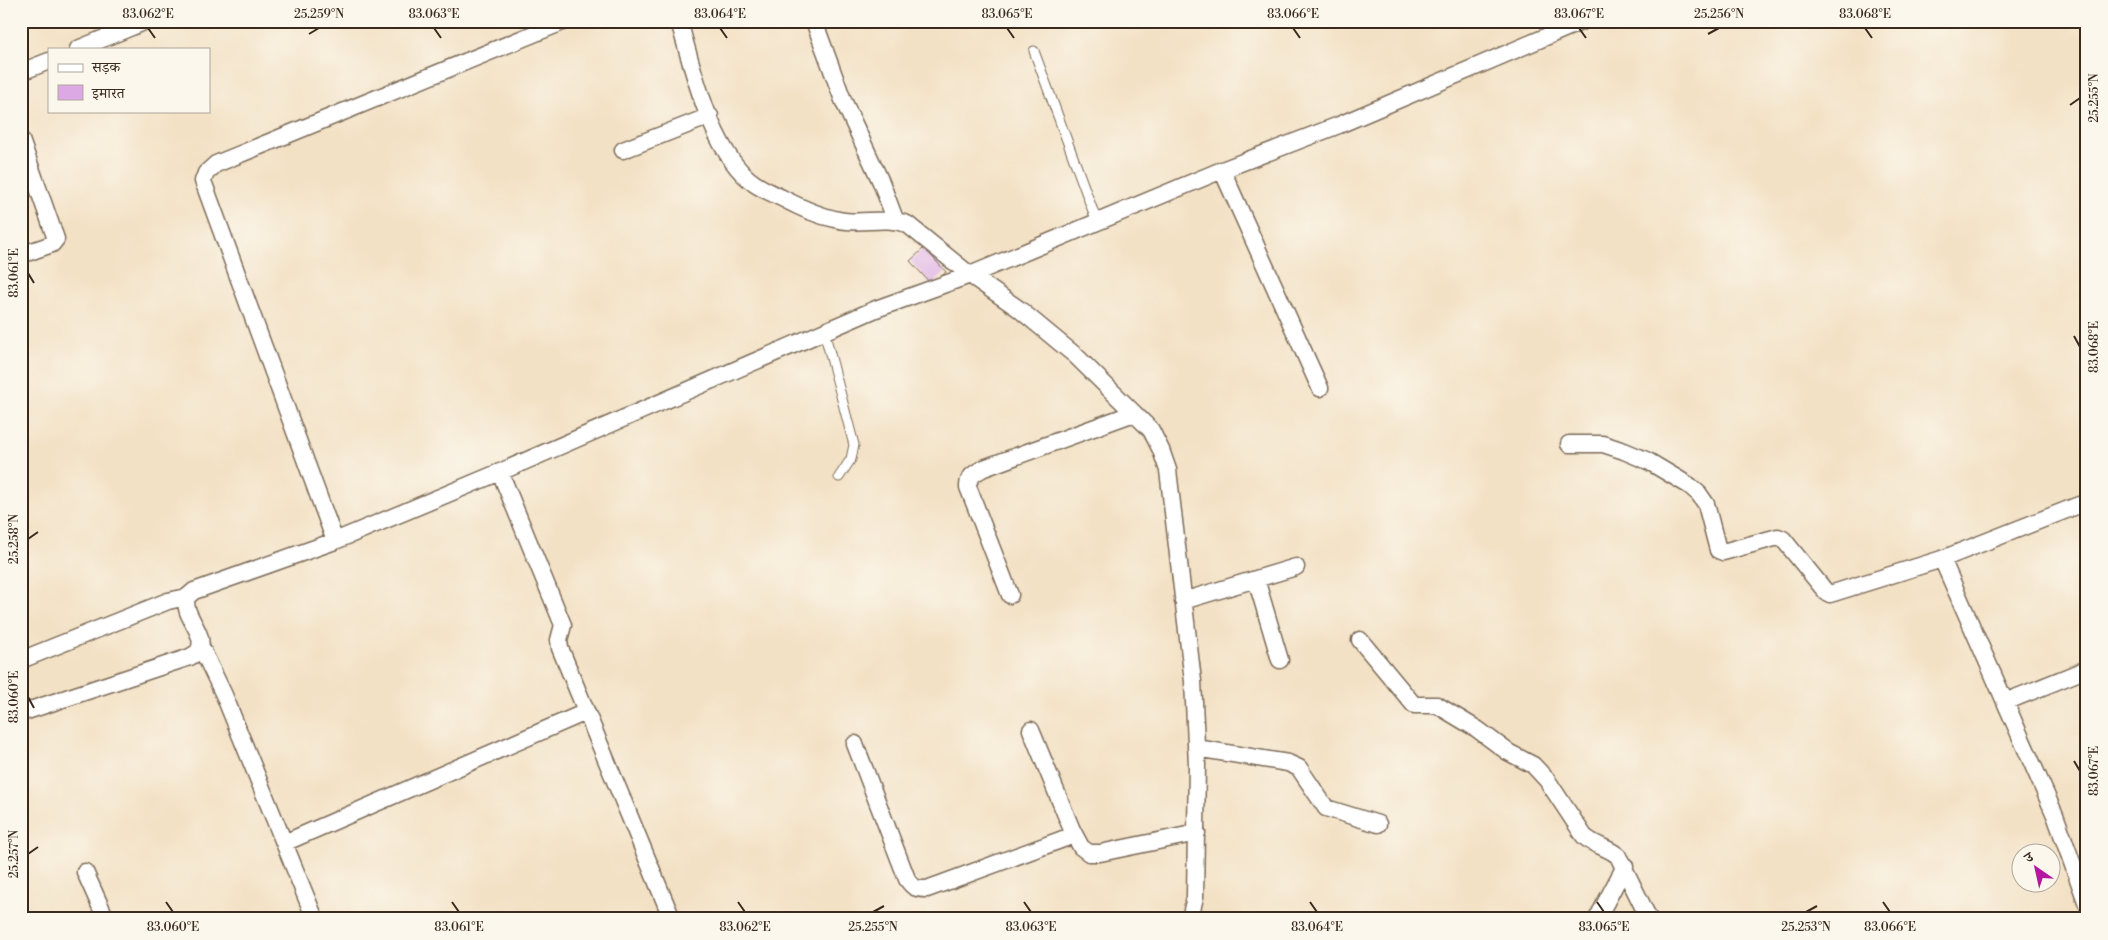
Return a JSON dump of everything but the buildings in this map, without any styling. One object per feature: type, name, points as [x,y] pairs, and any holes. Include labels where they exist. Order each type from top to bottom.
[{"type":"street","points":[[80,48],[146,21]]},
{"type":"street","points":[[335,541],[203,182],[206,173],[216,164],[565,21]]},
{"type":"street","points":[[679,21],[695,76],[717,136],[730,158],[755,184],[812,214],[842,221],[894,219],[906,224],[920,233],[970,275],[1034,321],[1076,356],[1151,430],[1168,470],[1193,681],[1196,748],[1196,833],[1195,898],[1190,919]]},
{"type":"street","points":[[814,21],[843,100],[881,182],[894,219]]},
{"type":"street","points":[[21,660],[168,601],[187,597],[194,591],[210,584],[335,541],[500,472],[876,309],[970,275],[1222,170],[1339,125],[1583,21]]},
{"type":"street","points":[[21,72],[48,61]]},
{"type":"street","points":[[623,150],[710,116]]},
{"type":"street","points":[[21,140],[56,239],[52,244],[21,255]]},
{"type":"street","points":[[1222,170],[1320,388]]},
{"type":"street","points":[[1010,595],[968,487],[968,481],[972,474],[1134,413]]},
{"type":"street","points":[[1569,444],[1603,444],[1648,461],[1699,494],[1706,504],[1718,550],[1723,552],[1778,537],[1783,539],[1826,592],[1830,594],[1942,559],[2079,505]]},
{"type":"street","points":[[500,472],[563,625],[559,643],[672,919]]},
{"type":"street","points":[[1942,559],[2055,815],[2087,904]]},
{"type":"street","points":[[1184,601],[1296,567]]},
{"type":"street","points":[[1256,579],[1280,660]]},
{"type":"street","points":[[187,597],[186,606],[201,646],[224,695],[315,919]]},
{"type":"street","points":[[1360,640],[1414,705],[1437,705],[1477,729],[1508,752],[1533,765],[1547,780],[1584,836],[1590,842],[1611,850],[1618,856],[1625,866],[1649,919]]},
{"type":"street","points":[[21,713],[190,657],[198,652],[201,646]]},
{"type":"street","points":[[2005,702],[2087,669]]},
{"type":"street","points":[[284,843],[586,712]]},
{"type":"street","points":[[1031,730],[1074,835],[1081,847],[1089,853],[1100,853],[1196,833]]},
{"type":"street","points":[[854,744],[907,879],[913,887],[918,889],[927,888],[1074,835]]},
{"type":"street","points":[[1196,748],[1288,763],[1303,772],[1326,808],[1378,824]]},
{"type":"street","points":[[1597,919],[1625,866]]},
{"type":"street","points":[[85,872],[106,919]]},
{"type":"lane","points":[[1034,51],[1097,222]]},
{"type":"lane","points":[[824,331],[854,446],[852,459],[839,477]]}]
